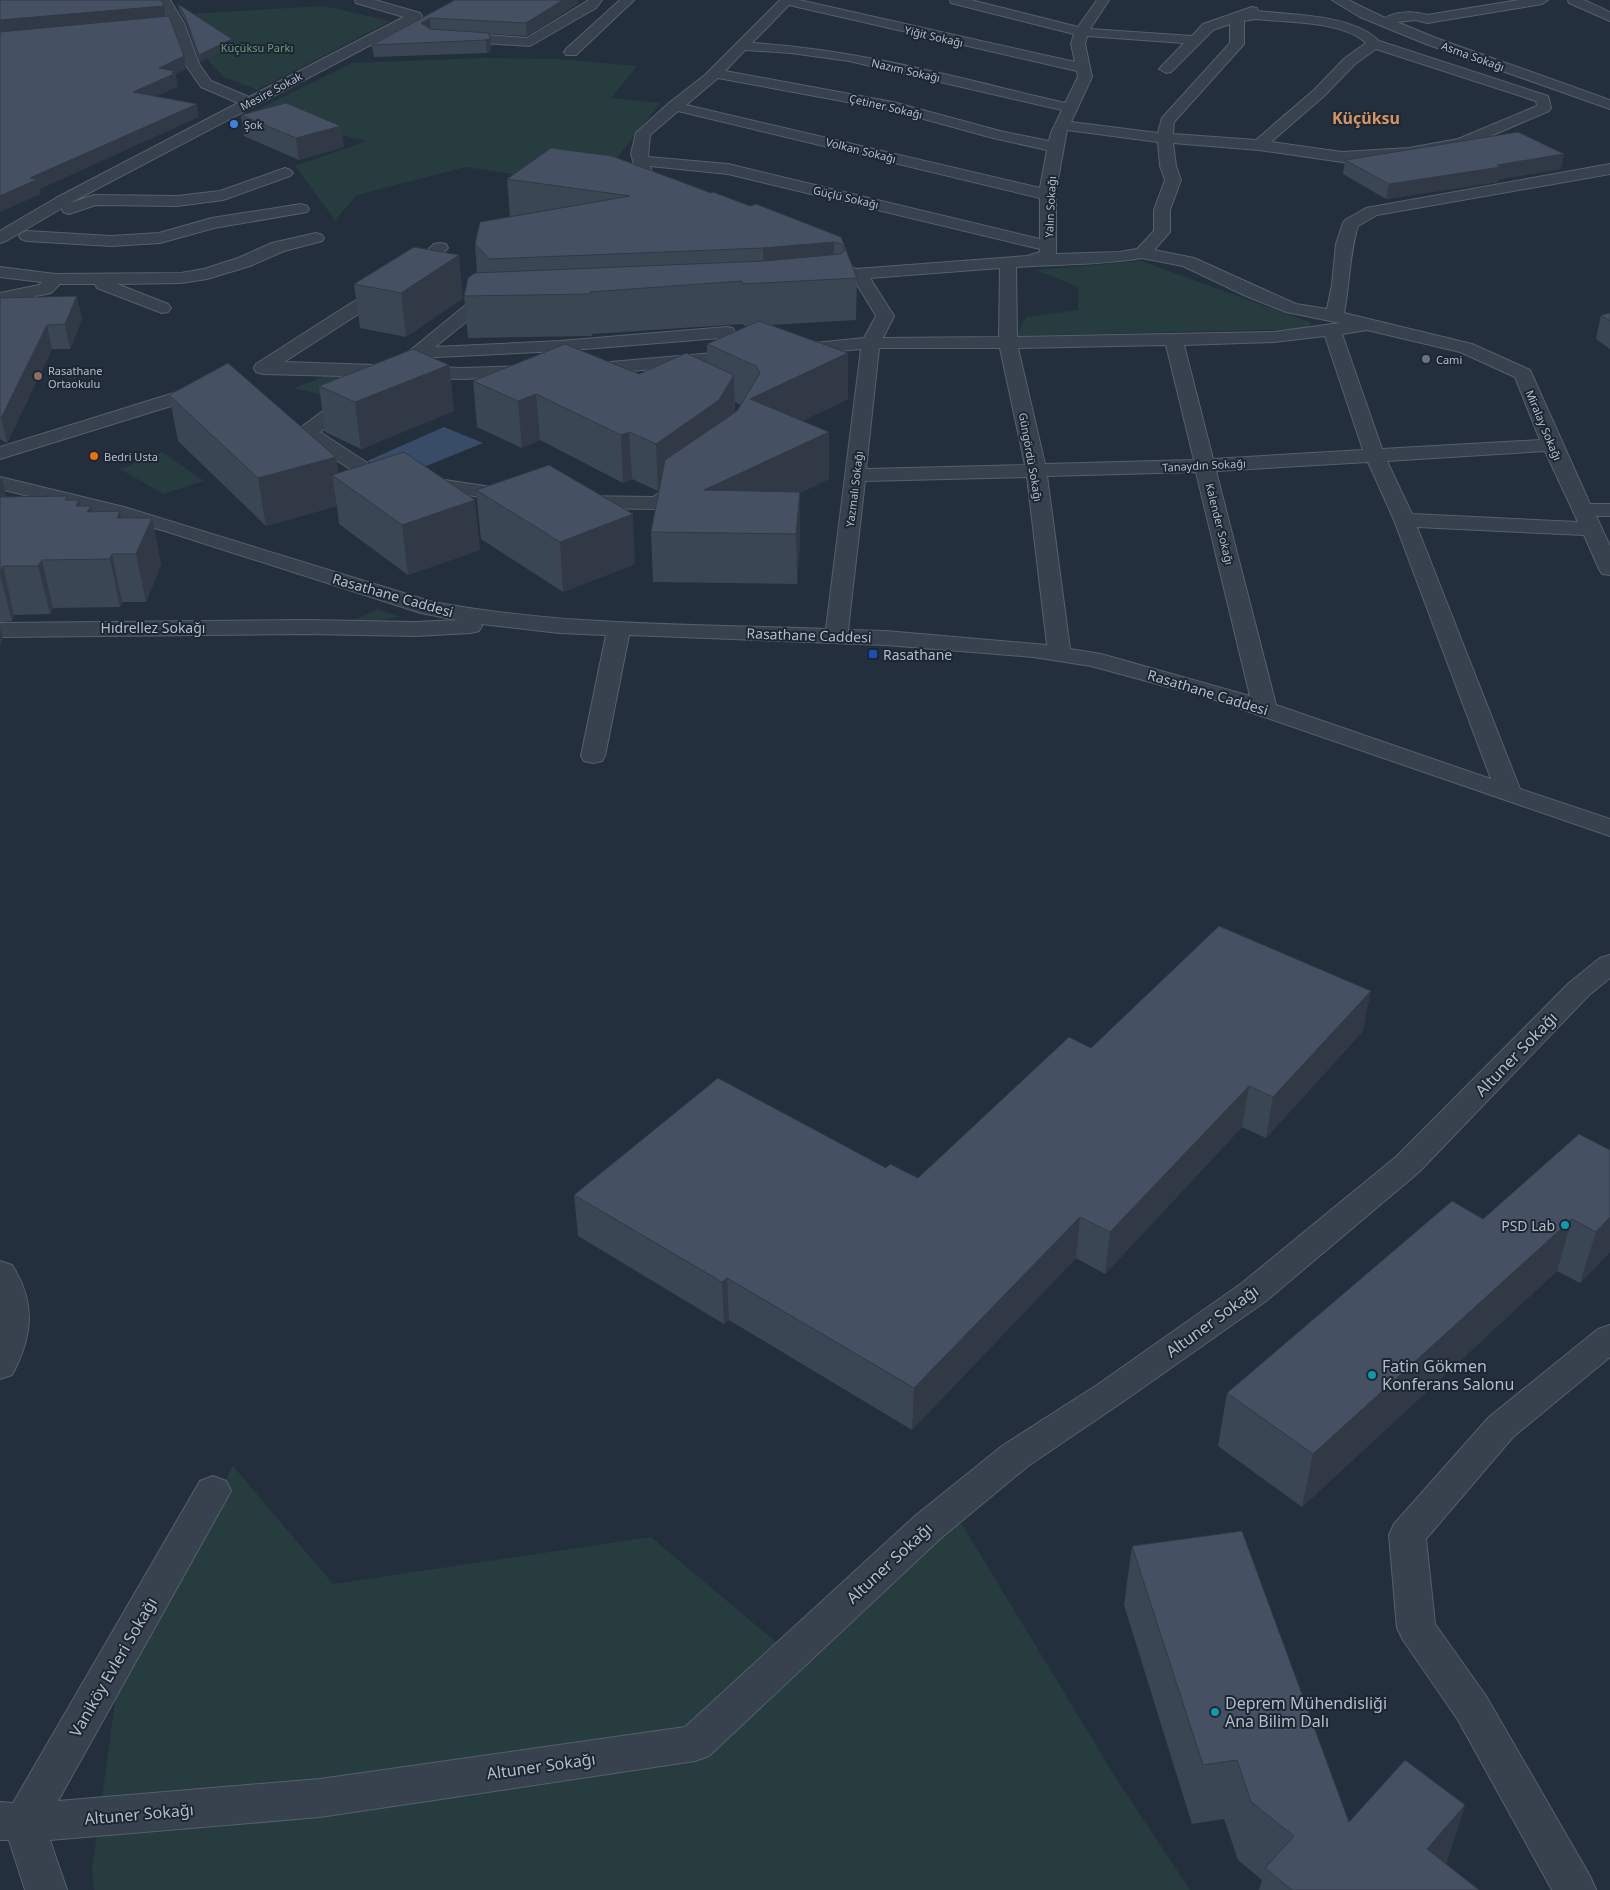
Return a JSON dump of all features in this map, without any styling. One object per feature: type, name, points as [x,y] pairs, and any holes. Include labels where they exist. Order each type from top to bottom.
[{"type":"street","points":[[164,0],[177,23],[192,64],[206,84],[249,102]]},
{"type":"street","name":"Mesire Sokak","points":[[0,238],[62,201],[415,16],[361,0]]},
{"type":"street","points":[[440,36],[530,42],[591,5],[596,0]]},
{"type":"street","points":[[572,52],[628,0]]},
{"type":"street","points":[[956,0],[1081,32],[1195,40]]},
{"type":"street","points":[[1081,32],[1103,0]]},
{"type":"street","name":"Asma Sokağı","points":[[1338,0],[1379,20],[1460,52],[1610,105]]},
{"type":"street","points":[[1448,31],[1420,21],[1542,0]]},
{"type":"street","points":[[1574,0],[1610,17]]},
{"type":"street","points":[[675,206],[647,180],[639,154],[643,133],[715,73],[787,1]]},
{"type":"street","name":"Yiğit Sokağı","points":[[787,1],[1083,68]]},
{"type":"street","points":[[1166,69],[1208,27],[1269,4]]},
{"type":"street","points":[[1365,14],[1402,9],[1394,4]]},
{"type":"street","points":[[1062,125],[1165,138],[1259,145],[1342,158],[1409,153],[1462,143],[1544,108],[1543,99],[1374,44],[1364,35],[1336,24],[1255,15],[1236,18]]},
{"type":"street","points":[[1379,20],[1417,16],[1427,19]]},
{"type":"street","points":[[854,274],[1008,262],[1044,253],[1119,257],[1142,253],[1162,232],[1162,210],[1173,180],[1168,166],[1165,138],[1167,120],[1237,44],[1236,18]]},
{"type":"street","points":[[121,28],[177,23]]},
{"type":"street","name":"Yalın Sokağı","points":[[1044,253],[1048,195],[1055,147],[1062,125],[1085,77],[1078,44],[1081,32]]},
{"type":"street","points":[[1259,145],[1319,93],[1350,61],[1374,44]]},
{"type":"street","name":"Nazım Sokağı","points":[[740,46],[792,49],[849,57],[1070,108]]},
{"type":"street","name":"Çetiner Sokağı","points":[[715,73],[893,106],[998,135],[1055,147]]},
{"type":"street","points":[[1585,95],[1610,91]]},
{"type":"street","name":"Volkan Sokağı","points":[[674,106],[1048,195]]},
{"type":"street","name":"Güçlü Sokağı","points":[[641,161],[728,169],[1044,253]]},
{"type":"street","points":[[1508,792],[1404,520],[1374,454],[1334,323],[1341,285],[1344,244],[1350,223],[1372,212],[1610,169]]},
{"type":"street","points":[[0,255],[70,209],[94,200],[177,201],[223,195],[285,173]]},
{"type":"street","points":[[27,236],[111,241],[160,238],[212,222],[301,209]]},
{"type":"street","points":[[0,272],[55,279],[180,278],[207,274],[244,262],[278,247],[316,238]]},
{"type":"street","points":[[244,375],[263,368],[354,309],[408,278],[440,248]]},
{"type":"street","points":[[804,252],[832,262],[862,278],[886,316],[871,343]]},
{"type":"street","name":"Miralay Sokağı","points":[[1142,253],[1188,262],[1252,292],[1334,323],[1367,325],[1466,348],[1523,374],[1552,445],[1610,569]]},
{"type":"street","name":"Güngördü Sokağı","points":[[1008,262],[1008,342],[1036,471],[1059,653]]},
{"type":"street","points":[[0,298],[45,289],[55,279]]},
{"type":"street","points":[[89,279],[162,308]]},
{"type":"street","points":[[522,306],[474,308],[416,353],[560,346],[726,332],[736,356]]},
{"type":"street","points":[[782,352],[871,343],[1174,340],[1274,337],[1334,323]]},
{"type":"street","name":"Kalender Sokağı","points":[[1174,340],[1265,709]]},
{"type":"street","name":"Yazmalı Sokağı","points":[[836,636],[871,343]]},
{"type":"street","points":[[567,370],[763,354]]},
{"type":"street","points":[[698,379],[736,356]]},
{"type":"street","points":[[263,368],[314,367],[508,373],[547,371]]},
{"type":"street","points":[[372,370],[362,392],[307,432],[372,475],[544,500],[658,503],[706,469]]},
{"type":"street","points":[[0,454],[226,382]]},
{"type":"street","name":"Tanaydın Sokağı","points":[[856,475],[1205,465],[1552,445]]},
{"type":"street","name":"Rasathane Caddesi","points":[[0,483],[172,526],[429,608],[511,622],[836,636],[1001,646],[1059,653],[1132,668],[1265,709],[1610,828]]},
{"type":"street","points":[[1582,510],[1610,510]]},
{"type":"street","points":[[1404,520],[1591,529]]},
{"type":"street","name":"Hıdrellez Sokağı","points":[[306,627],[332,622],[349,615],[361,605],[372,591]]},
{"type":"street","name":"Hıdrellez Sokağı","points":[[0,630],[306,627],[436,628],[511,622]]},
{"type":"street","points":[[594,756],[619,628]]},
{"type":"street","name":"Altuner Sokağı","points":[[12,1822],[82,1819],[320,1798],[695,1743],[928,1526],[1015,1456],[1109,1394],[1254,1292],[1408,1164],[1579,989],[1610,964]]},
{"type":"street","points":[[0,1273],[5,1279],[12,1300],[12,1321],[9,1346],[0,1366]]},
{"type":"street","points":[[1575,1890],[1472,1708],[1416,1628],[1408,1535],[1501,1427],[1610,1338]]},
{"type":"street","name":"Vaniköy Evleri Sokağı","points":[[12,1822],[213,1491]]},
{"type":"street","points":[[12,1822],[46,1890]]},
{"type":"green space","name":"Küçüksu Parkı","points":[[324,6],[391,21],[257,90],[224,77],[207,59],[188,14]]},
{"type":"green space","points":[[483,58],[558,59],[637,66],[611,98],[660,103],[595,186],[466,167],[357,195],[335,220],[295,166],[367,141],[251,113],[352,63]]},
{"type":"green space","points":[[1141,261],[1312,323],[1307,329],[1016,336],[1026,317],[1078,310],[1078,287],[1036,270]]},
{"type":"green space","points":[[326,376],[352,378],[320,394],[293,388]]},
{"type":"green space","points":[[162,452],[204,481],[163,494],[120,469]]},
{"type":"green space","points":[[378,609],[400,617],[374,621],[353,620]]},
{"type":"green space","points":[[233,1466],[333,1584],[651,1537],[802,1664],[960,1521],[1119,1783],[1190,1890],[94,1890],[92,1870],[118,1680]]},
{"type":"water","points":[[444,427],[483,443],[404,475],[367,461]]},
{"type":"building","points":[[0,0],[161,0],[164,6],[0,20]]},
{"type":"building","points":[[455,0],[563,0],[526,23],[430,18],[421,23],[430,29],[489,33],[490,39],[486,40],[372,45]]},
{"type":"building","points":[[178,4],[232,39],[199,55],[185,16]]},
{"type":"building","points":[[169,16],[184,56],[159,68],[175,71],[172,73],[176,73],[133,92],[197,104],[30,178],[38,179],[0,196],[0,32]]},
{"type":"building","points":[[286,103],[341,126],[296,138],[241,115]]},
{"type":"building","points":[[1518,132],[1564,154],[1497,165],[1501,167],[1389,184],[1345,160]]},
{"type":"building","points":[[551,148],[612,156],[750,206],[756,204],[841,237],[857,278],[743,284],[742,281],[590,292],[590,294],[464,296],[468,278],[475,273],[764,261],[841,254],[845,250],[842,244],[834,242],[763,248],[490,259],[475,244],[480,222],[630,196],[507,179]]},
{"type":"building","points":[[414,247],[459,255],[401,293],[354,284]]},
{"type":"building","points":[[77,296],[65,324],[47,325],[1,418],[0,298]]},
{"type":"building","points":[[1610,313],[1610,321],[1601,315]]},
{"type":"building","points":[[759,321],[848,353],[750,399],[829,432],[704,490],[800,492],[796,534],[651,532],[665,460],[737,411],[760,373],[756,366],[707,344]]},
{"type":"building","points":[[565,344],[639,374],[686,353],[734,375],[719,400],[656,444],[629,432],[621,435],[536,394],[518,401],[473,381]]},
{"type":"building","points":[[413,349],[449,365],[355,402],[319,386]]},
{"type":"building","points":[[228,363],[336,457],[258,478],[169,395]]},
{"type":"building","points":[[404,452],[475,500],[402,525],[332,475]]},
{"type":"building","points":[[549,465],[633,514],[560,542],[476,490]]},
{"type":"building","points":[[67,496],[65,500],[79,500],[76,506],[91,506],[87,512],[120,511],[117,518],[152,518],[136,554],[112,554],[110,559],[42,560],[38,566],[3,566],[0,572],[0,497]]},
{"type":"building","points":[[1219,926],[1371,991],[1273,1097],[1249,1086],[1110,1232],[1080,1217],[914,1388],[727,1278],[722,1282],[574,1195],[718,1078],[886,1168],[890,1164],[918,1178],[1069,1037],[1091,1048]]},
{"type":"building","points":[[1579,1134],[1610,1150],[1610,1217],[1596,1232],[1572,1219],[1313,1454],[1227,1393],[1452,1201],[1483,1219]]},
{"type":"building","points":[[1242,1531],[1349,1822],[1405,1760],[1465,1805],[1427,1849],[1479,1890],[1292,1890],[1265,1868],[1294,1836],[1251,1802],[1237,1760],[1203,1765],[1132,1546]]},
{"type":"place","name":"Şok","points":[[234,124]]},
{"type":"place","name":"Cami","points":[[1426,359]]},
{"type":"place","name":"Rasathane Ortaokulu","points":[[38,376]]},
{"type":"place","name":"Bedri Usta","points":[[94,456]]},
{"type":"place","name":"Rasathane","points":[[873,654]]},
{"type":"place","name":"PSD Lab","points":[[1565,1225]]},
{"type":"place","name":"Fatin Gökmen Konferans Salonu","points":[[1372,1375]]},
{"type":"place","name":"Deprem Mühendisliği Ana Bilim Dalı","points":[[1215,1712]]},
{"type":"district","name":"Küçüksu","points":[[1366,118]]}]
